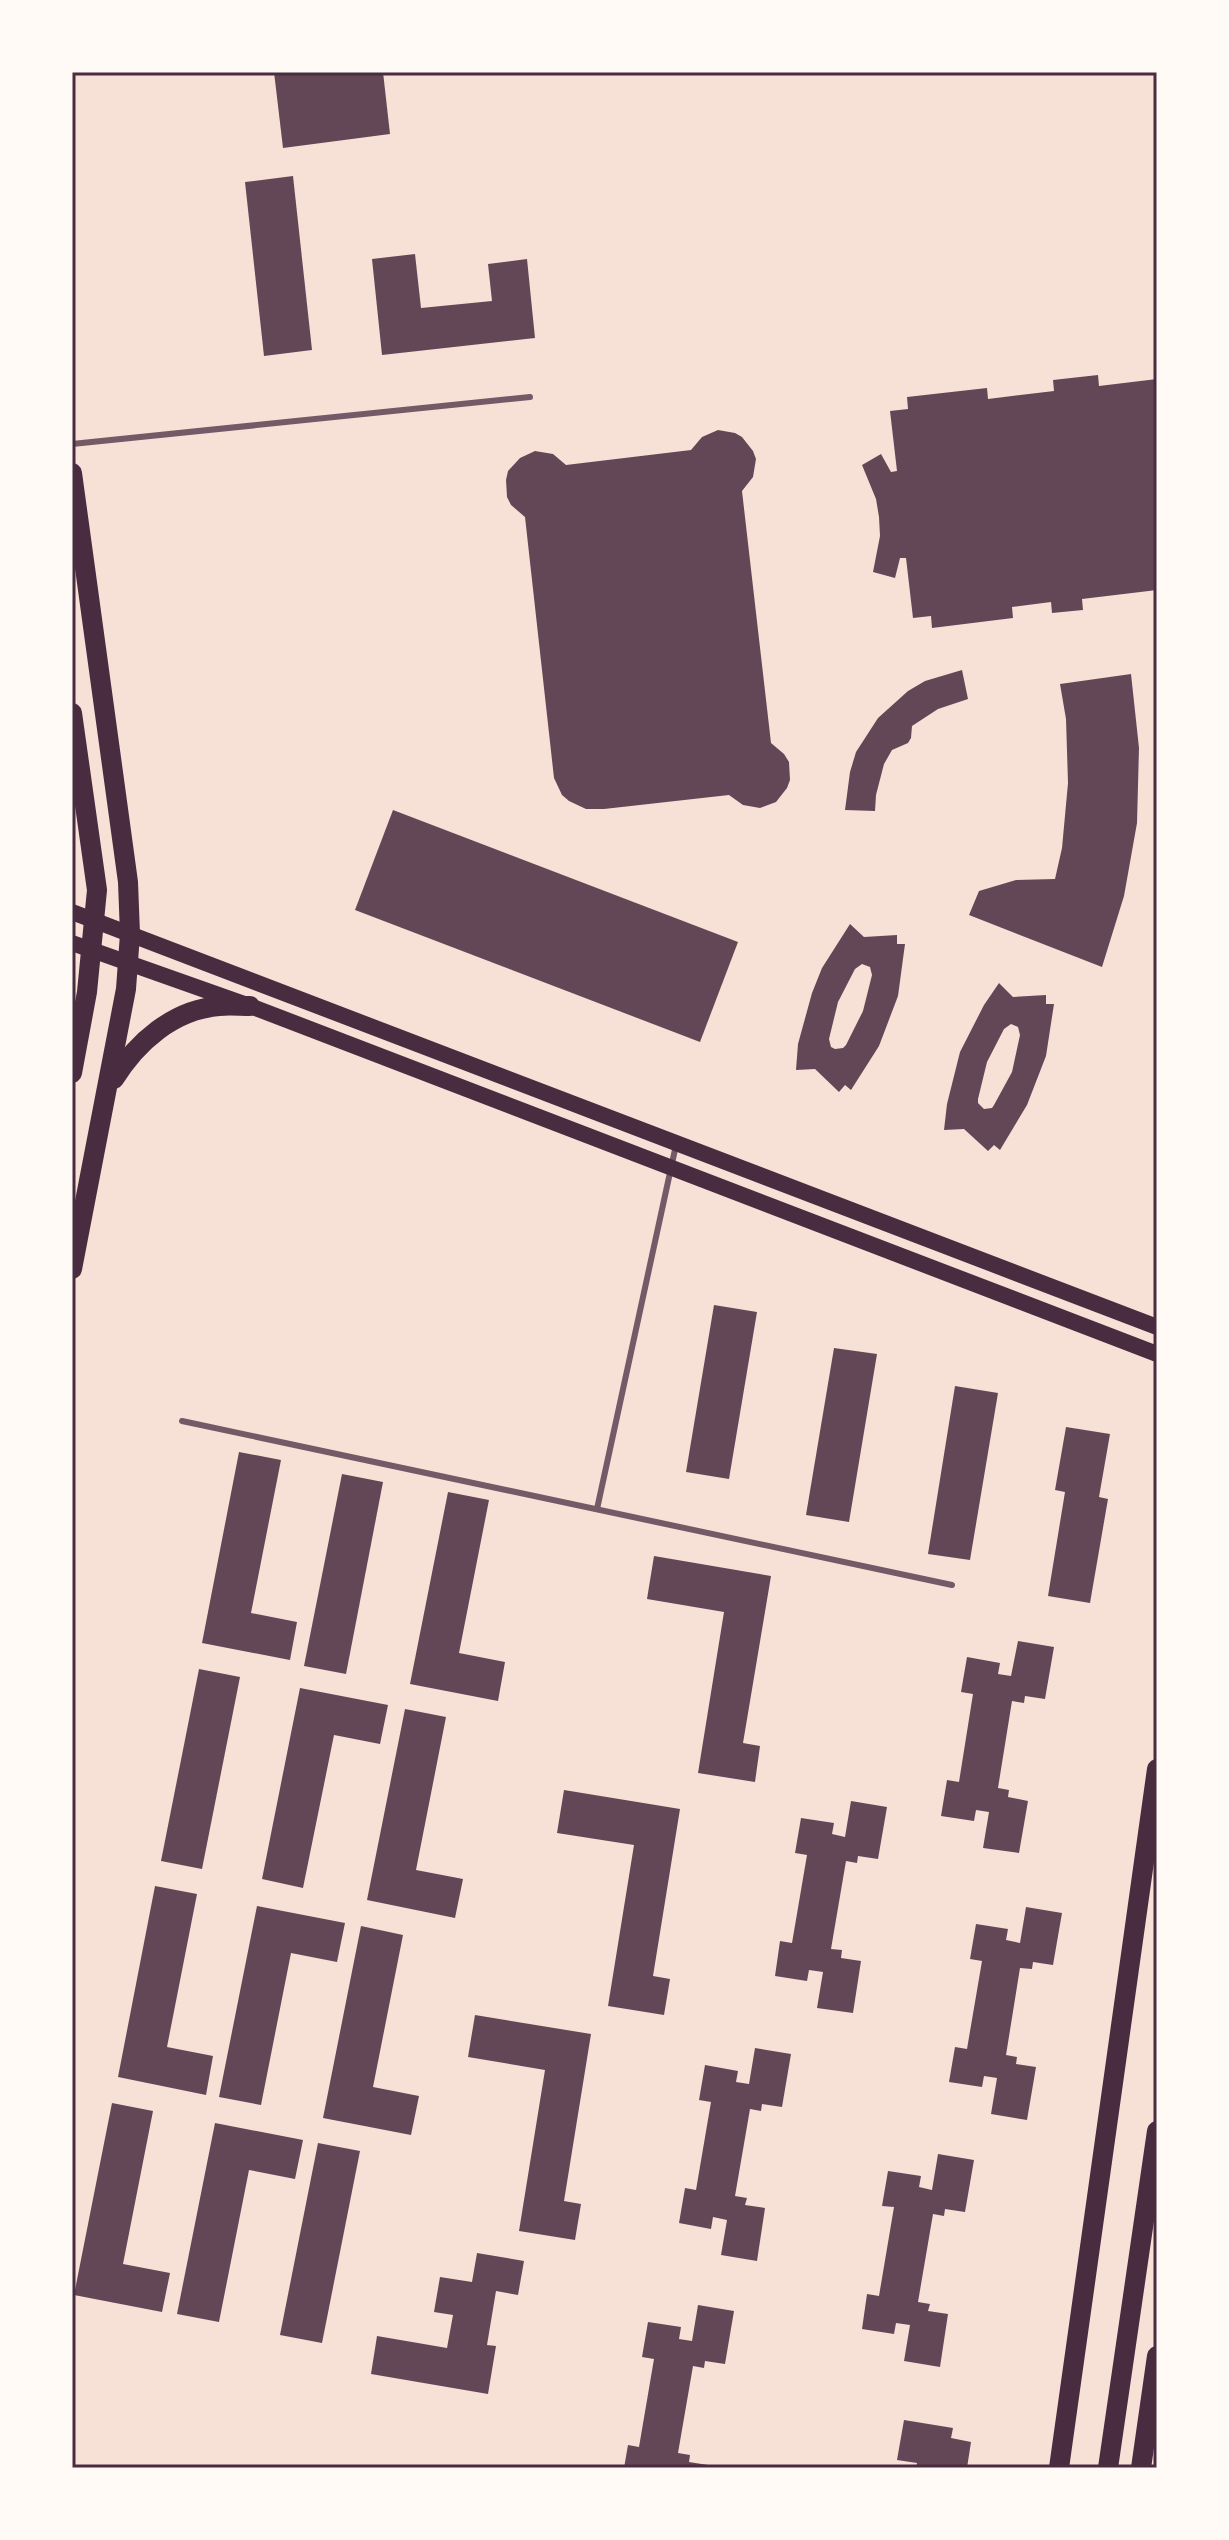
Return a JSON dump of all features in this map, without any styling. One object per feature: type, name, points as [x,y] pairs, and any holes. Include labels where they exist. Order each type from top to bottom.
[{"type":"main road","points":[[72,473],[128,882],[130,934],[129,962],[72,1269]]},
{"type":"main road","points":[[72,713],[97,890],[85,1011],[73,1063]]},
{"type":"main road","points":[[72,912],[1157,1327]]},
{"type":"main road","points":[[72,943],[250,1006],[1157,1354]]},
{"type":"main road","points":[[107,1089],[127,1057],[148,1036],[173,1021],[194,1011],[218,1006],[250,1006]]},
{"type":"main road","points":[[1059,2468],[1157,1769]]},
{"type":"main road","points":[[1108,2468],[1157,2131]]},
{"type":"main road","points":[[1141,2468],[1157,2356]]},
{"type":"lane","points":[[72,444],[530,397]]},
{"type":"lane","points":[[597,1509],[676,1143]]},
{"type":"lane","points":[[182,1421],[952,1585]]},
{"type":"building","points":[[274,72],[383,72],[390,134],[283,148]]},
{"type":"building","points":[[293,176],[312,350],[264,356],[245,182]]},
{"type":"building","points":[[415,254],[421,308],[492,301],[488,264],[527,259],[535,338],[382,355],[372,259]]},
{"type":"building","points":[[1098,375],[1099,386],[1157,379],[1157,590],[1082,599],[1083,610],[1052,613],[1051,602],[1012,607],[1013,618],[932,628],[931,616],[913,618],[906,558],[900,558],[895,578],[873,572],[880,536],[879,517],[876,499],[862,465],[881,454],[891,472],[897,471],[890,411],[908,409],[907,397],[987,388],[988,399],[1054,391],[1053,380]]},
{"type":"building","points":[[718,430],[742,437],[756,459],[753,477],[742,491],[771,743],[789,762],[790,780],[776,802],[760,808],[743,805],[729,795],[586,809],[562,795],[554,778],[525,517],[507,497],[508,471],[520,458],[535,451],[553,454],[566,465],[691,450],[702,437]]},
{"type":"building","points":[[962,670],[968,699],[938,709],[912,726],[908,743],[892,750],[884,764],[875,811],[845,810],[856,752],[878,718],[908,691],[925,681]]},
{"type":"building","points":[[1131,674],[1139,748],[1137,823],[1124,896],[1102,967],[969,915],[979,891],[1016,880],[1055,879],[1062,848],[1068,783],[1066,719],[1060,684]]},
{"type":"building","points":[[393,810],[738,942],[700,1042],[355,910]]},
{"type":"building","points":[[850,924],[864,937],[897,935],[897,944],[905,944],[898,996],[879,1046],[851,1090],[845,1085],[839,1092],[815,1069],[796,1070],[798,1044],[822,968]],"holes":[[[862,964],[870,967],[872,975],[863,1011],[846,1045],[835,1049],[831,1047],[829,1039],[838,1002],[855,969]]]},
{"type":"building","points":[[999,983],[1013,997],[1046,995],[1046,1004],[1054,1004],[1046,1056],[1027,1105],[1000,1150],[994,1145],[988,1151],[964,1129],[944,1130],[960,1052]],"holes":[[[1011,1024],[1018,1027],[1020,1035],[1012,1072],[992,1108],[984,1109],[978,1099],[987,1062],[1004,1029]]]},
{"type":"building","points":[[714,1305],[757,1312],[729,1479],[686,1472]]},
{"type":"building","points":[[834,1348],[877,1354],[849,1522],[806,1515]]},
{"type":"building","points":[[955,1386],[998,1393],[970,1560],[928,1554]]},
{"type":"building","points":[[1066,1427],[1110,1434],[1099,1497],[1108,1499],[1090,1603],[1048,1596],[1065,1492],[1055,1490]]},
{"type":"building","points":[[239,1452],[281,1460],[251,1613],[297,1622],[290,1660],[202,1643]]},
{"type":"building","points":[[342,1474],[383,1482],[346,1674],[304,1666]]},
{"type":"building","points":[[448,1492],[489,1500],[459,1653],[505,1662],[498,1701],[410,1684]]},
{"type":"building","points":[[654,1556],[771,1576],[743,1743],[760,1746],[755,1782],[698,1773],[724,1612],[647,1599]]},
{"type":"building","points":[[1018,1641],[1054,1647],[1045,1699],[1025,1696],[1024,1703],[1012,1701],[998,1788],[1009,1790],[1008,1797],[1028,1801],[1019,1853],[983,1848],[989,1812],[976,1810],[974,1821],[941,1816],[947,1780],[959,1782],[973,1694],[961,1692],[967,1657],[1000,1663],[998,1674],[1011,1676]]},
{"type":"building","points":[[199,1669],[240,1677],[202,1869],[161,1861]]},
{"type":"building","points":[[300,1688],[388,1705],[380,1744],[334,1735],[303,1888],[262,1879]]},
{"type":"building","points":[[405,1709],[446,1717],[416,1870],[463,1879],[455,1918],[367,1900]]},
{"type":"building","points":[[564,1790],[680,1809],[653,1976],[670,1979],[664,2015],[608,2006],[634,1845],[557,1833]]},
{"type":"building","points":[[851,1801],[887,1807],[878,1859],[858,1856],[857,1863],[846,1861],[831,1949],[842,1950],[841,1958],[861,1961],[853,2013],[817,2008],[823,1972],[809,1970],[807,1981],[775,1976],[780,1941],[792,1943],[807,1855],[795,1853],[801,1818],[834,1823],[832,1834],[845,1837]]},
{"type":"building","points":[[155,1886],[197,1894],[167,2047],[213,2056],[206,2095],[118,2077]]},
{"type":"building","points":[[257,1906],[345,1923],[337,1962],[291,1953],[261,2105],[219,2097]]},
{"type":"building","points":[[1026,1907],[1062,1913],[1053,1965],[1033,1962],[1032,1969],[1020,1968],[1006,2055],[1017,2057],[1016,2064],[1036,2067],[1027,2120],[991,2114],[997,2078],[984,2076],[982,2087],[949,2082],[955,2047],[967,2049],[982,1961],[970,1959],[976,1924],[1008,1929],[1006,1940],[1020,1943]]},
{"type":"building","points":[[361,1926],[403,1935],[373,2087],[419,2096],[411,2135],[323,2118]]},
{"type":"building","points":[[475,2015],[591,2034],[564,2201],[581,2204],[575,2240],[519,2231],[545,2070],[468,2057]]},
{"type":"building","points":[[755,2048],[791,2054],[782,2107],[762,2104],[761,2111],[750,2109],[735,2196],[747,2198],[745,2205],[765,2208],[757,2261],[721,2255],[727,2220],[713,2217],[711,2229],[679,2223],[685,2188],[696,2190],[711,2102],[699,2100],[705,2065],[738,2071],[736,2082],[749,2084]]},
{"type":"building","points":[[112,2103],[153,2111],[123,2264],[170,2273],[162,2312],[74,2295]]},
{"type":"building","points":[[215,2123],[303,2140],[295,2179],[249,2170],[219,2322],[177,2314]]},
{"type":"building","points":[[318,2143],[360,2151],[322,2343],[280,2335]]},
{"type":"building","points":[[938,2154],[974,2160],[965,2212],[945,2209],[944,2216],[933,2214],[918,2302],[930,2304],[928,2311],[948,2314],[940,2367],[904,2361],[910,2325],[896,2323],[894,2334],[862,2329],[867,2294],[879,2296],[894,2207],[882,2206],[888,2171],[921,2176],[919,2187],[932,2190]]},
{"type":"building","points":[[477,2253],[524,2261],[518,2295],[496,2291],[487,2345],[496,2346],[488,2394],[371,2374],[377,2336],[447,2348],[453,2315],[434,2312],[440,2277],[472,2282]]},
{"type":"building","points":[[698,2305],[734,2311],[725,2364],[705,2361],[704,2368],[693,2366],[678,2453],[690,2455],[689,2462],[708,2465],[708,2468],[624,2468],[628,2445],[639,2447],[654,2359],[642,2357],[648,2322],[681,2327],[679,2339],[692,2341]]},
{"type":"building","points":[[904,2420],[953,2428],[951,2438],[971,2442],[967,2468],[916,2468],[917,2463],[897,2460]]}]
